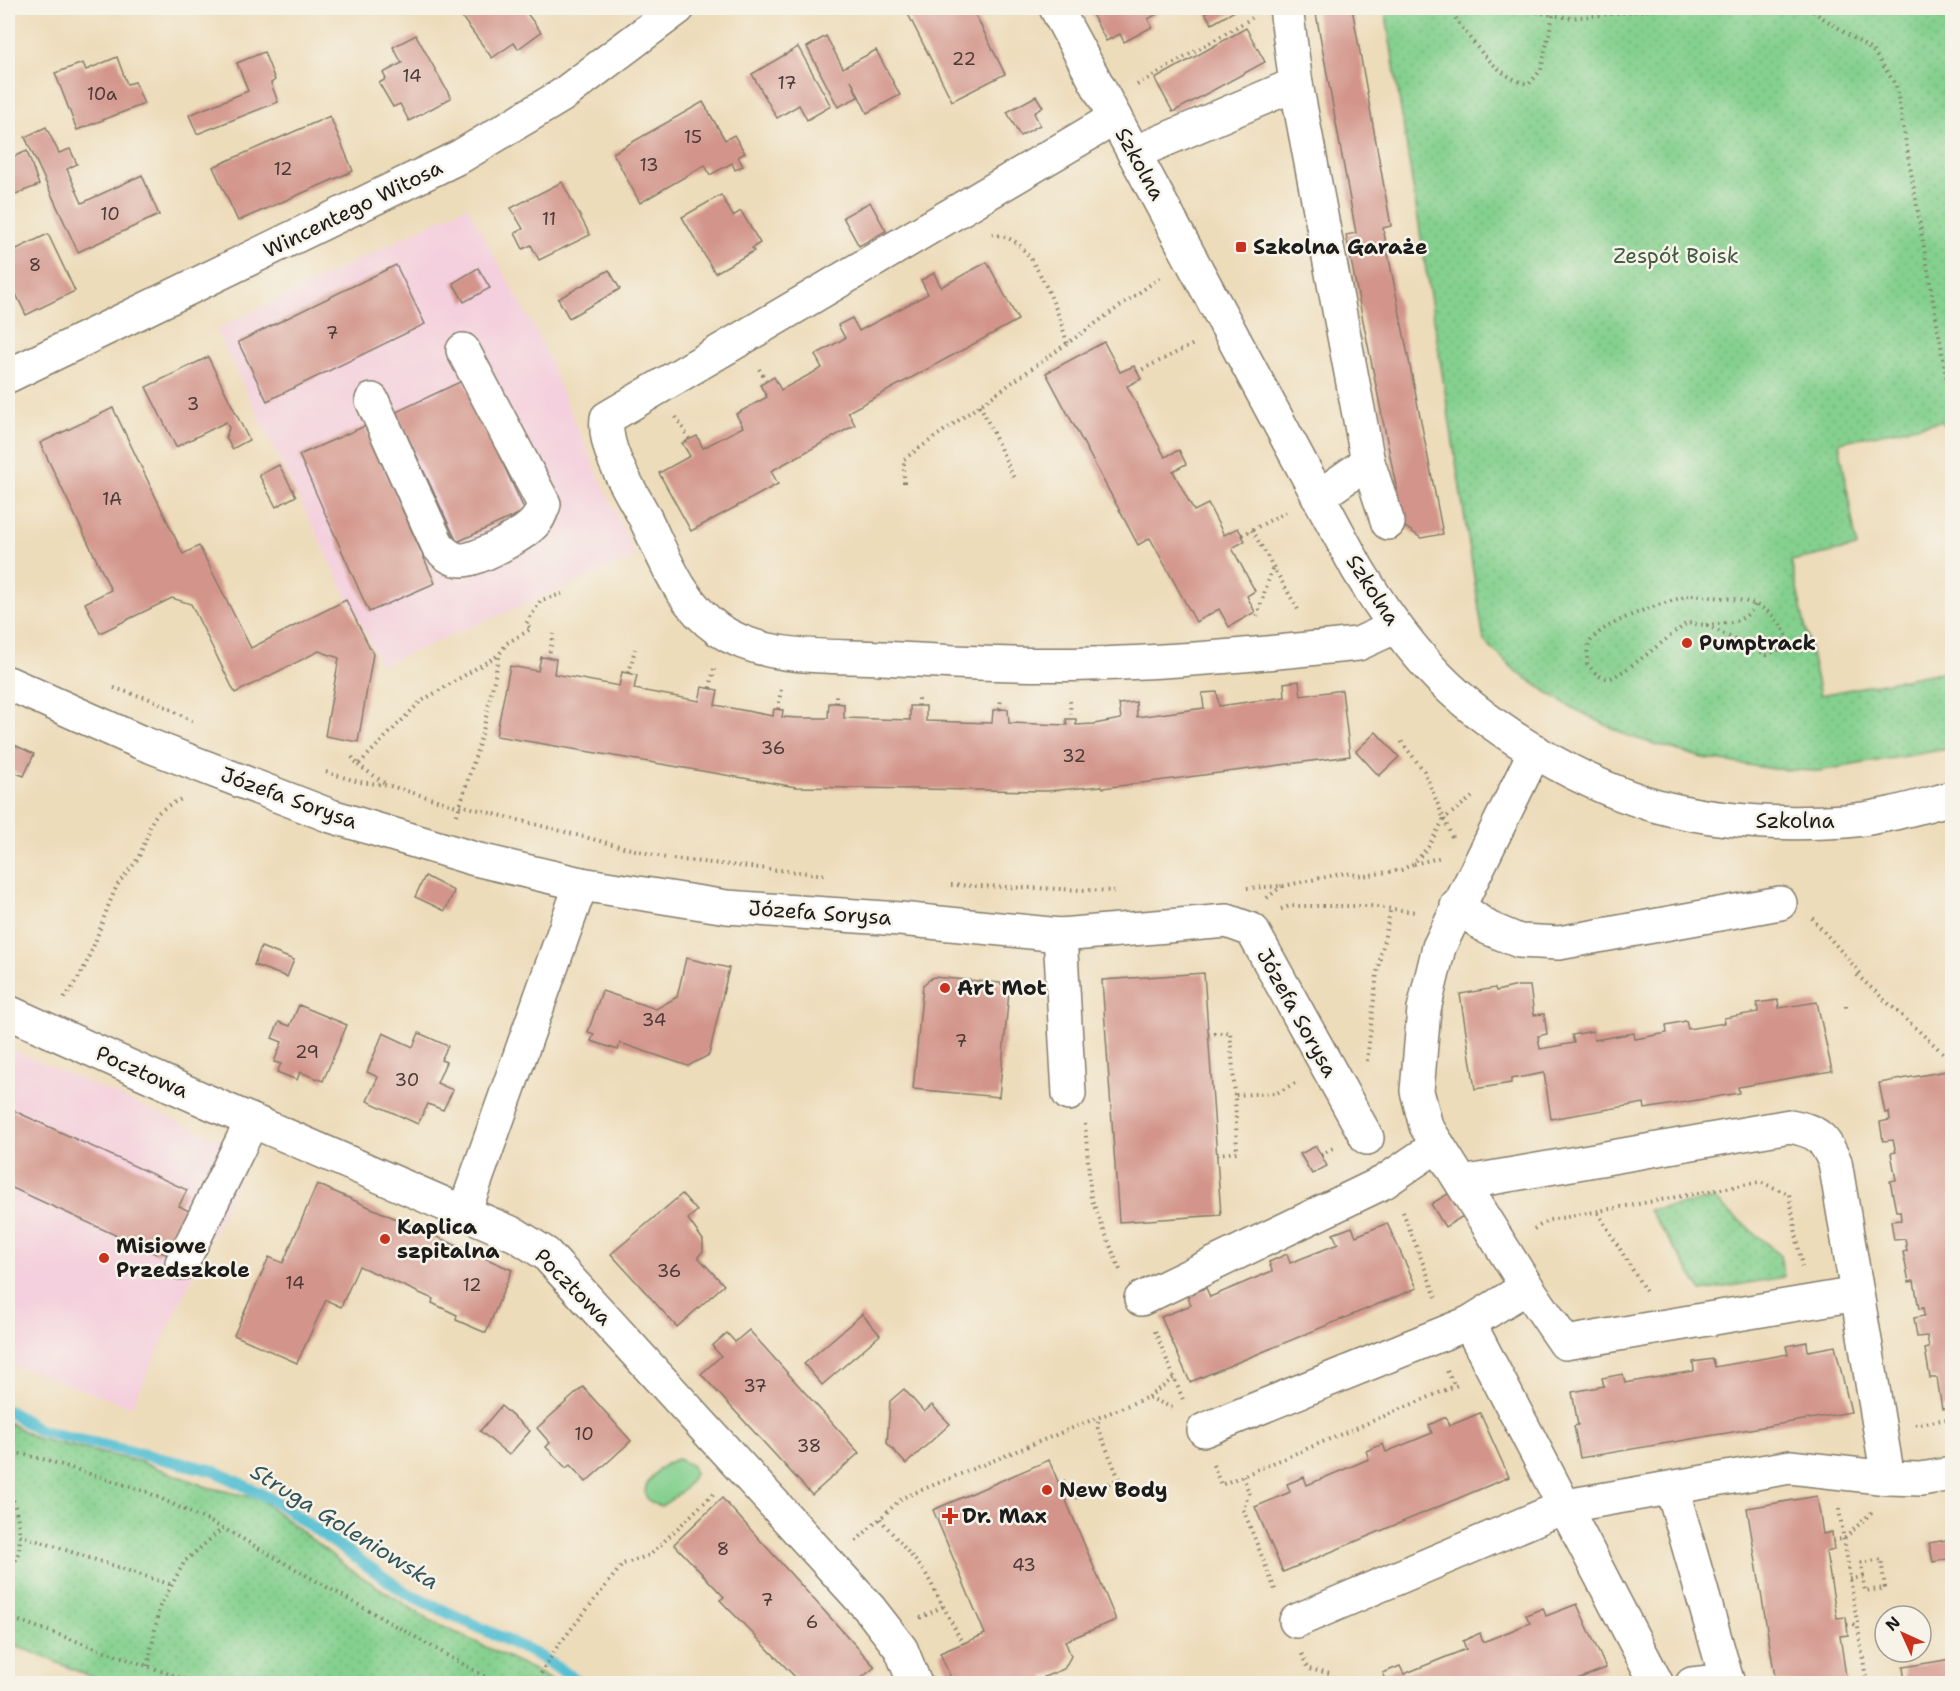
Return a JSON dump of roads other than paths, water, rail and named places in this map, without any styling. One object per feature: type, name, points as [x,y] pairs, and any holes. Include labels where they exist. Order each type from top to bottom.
[{"type":"street","name":"Wincentego Witosa","points":[[8,376],[461,156],[561,96],[678,8]]},
{"type":"street","name":"Szkolna","points":[[1056,8],[1122,104],[1134,153],[1357,568],[1395,627],[1430,668],[1462,699],[1535,751],[1597,783],[1668,809],[1723,819],[1781,823],[1848,821],[1953,798]]},
{"type":"street","points":[[1271,11],[1296,84],[1368,462],[1388,523]]},
{"type":"street","points":[[1134,153],[1296,84]]},
{"type":"street","points":[[1122,104],[607,418],[606,429],[617,464],[675,581],[695,611],[741,642],[775,652],[934,661],[1090,664],[1358,644],[1395,627]]},
{"type":"street","points":[[372,400],[438,546],[447,556],[460,560],[474,558],[526,531],[538,520],[544,504],[463,351]]},
{"type":"street","points":[[1318,497],[1368,462]]},
{"type":"street","name":"Józefa Sorysa","points":[[8,683],[140,742],[331,816],[449,851],[581,884],[727,907],[900,919],[1060,935],[1227,921],[1252,930],[1367,1138]]},
{"type":"street","points":[[1535,751],[1439,947],[1424,1009],[1417,1090],[1426,1126],[1565,1343],[1857,1294]]},
{"type":"street","points":[[464,1213],[581,884]]},
{"type":"street","points":[[1453,915],[1519,941],[1559,943],[1795,909]]},
{"type":"street","points":[[1060,935],[1069,1094]]},
{"type":"street","name":"Pocztowa","points":[[11,1024],[252,1121],[516,1235],[546,1254],[870,1610],[901,1649],[915,1683]]},
{"type":"street","points":[[182,1263],[252,1121]]},
{"type":"street","points":[[1462,1183],[1790,1126],[1813,1131],[1826,1143],[1835,1162],[1880,1430],[1884,1491]]},
{"type":"street","points":[[1141,1299],[1390,1177],[1438,1145]]},
{"type":"street","points":[[1190,1416],[1460,1327],[1527,1287]]},
{"type":"street","points":[[1460,1327],[1493,1370],[1657,1683]]},
{"type":"street","points":[[1296,1621],[1566,1506],[1790,1467],[1884,1491],[1921,1479],[1953,1474]]},
{"type":"street","points":[[1672,1488],[1728,1682],[1692,1683]]},
{"type":"waterway","name":"Struga Goleniowska","points":[[8,1411],[41,1431],[215,1471],[277,1502],[406,1593],[534,1653],[583,1684]]},
{"type":"place","name":"Szkolna Garaże","points":[[1241,247]]},
{"type":"place","name":"Pumptrack","points":[[1687,643]]},
{"type":"place","name":"Art Mot","points":[[945,988]]},
{"type":"place","name":"Kaplica szpitalna","points":[[385,1239]]},
{"type":"place","name":"Misiowe Przedszkole","points":[[104,1258]]},
{"type":"place","name":"New Body","points":[[1047,1490]]},
{"type":"place","name":"Dr. Max","points":[[950,1516]]},
{"type":"park label","name":"Zespół Boisk","points":[[1676,256]]}]
